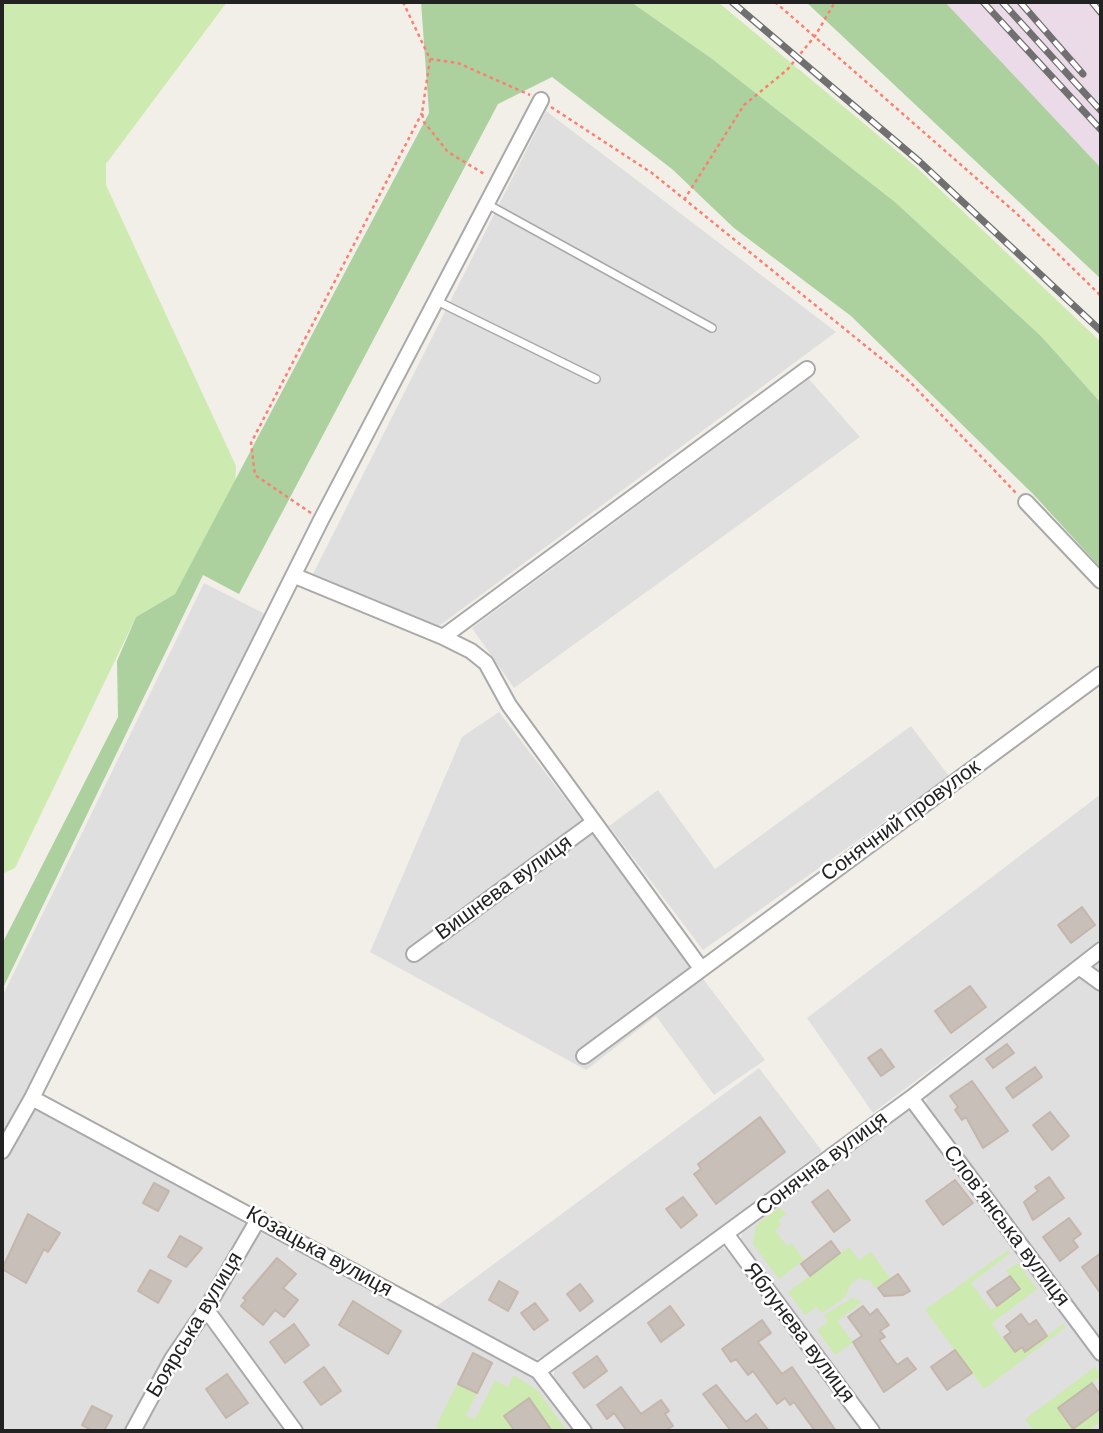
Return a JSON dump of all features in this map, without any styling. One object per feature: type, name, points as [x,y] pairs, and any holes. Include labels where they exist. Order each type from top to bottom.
[{"type":"street","points":[[2,1151],[32,1098],[321,520],[541,100]]},
{"type":"street","points":[[443,637],[807,369]]},
{"type":"street","points":[[1026,502],[1101,581]]},
{"type":"street","points":[[295,576],[443,637],[471,651],[486,663],[509,705],[700,967]]},
{"type":"street","name":"Сонячний провулок","points":[[584,1056],[700,967],[1101,674]]},
{"type":"street","name":"Вишнева вулиця","points":[[414,954],[594,822]]},
{"type":"street","name":"Сонячна вулиця","points":[[538,1371],[911,1098],[1101,950]]},
{"type":"street","points":[[1079,967],[1101,983]]},
{"type":"street","name":"Козацька вулиця","points":[[32,1098],[259,1218],[538,1371],[584,1431]]},
{"type":"street","name":"Словʼянська вулиця","points":[[911,1098],[1101,1353]]},
{"type":"street","name":"Боярська вулиця","points":[[133,1431],[172,1359],[206,1309],[259,1218]]},
{"type":"street","name":"Яблунева вулиця","points":[[727,1235],[872,1431]]},
{"type":"street","points":[[206,1309],[295,1431]]},
{"type":"lane","points":[[487,204],[712,328]]},
{"type":"lane","points":[[436,300],[597,379]]},
{"type":"path","points":[[321,520],[255,475],[251,443],[422,113],[430,59],[403,2]]},
{"type":"path","points":[[775,2],[1016,213],[1101,296]]},
{"type":"path","points":[[684,200],[744,105],[786,70],[815,36],[835,2]]},
{"type":"path","points":[[430,59],[458,63],[541,100],[652,173],[909,381],[1026,502]]},
{"type":"path","points":[[422,113],[424,122],[448,152],[498,182]]},
{"type":"shaded area","points":[[945,2],[1101,2],[1101,168]]},
{"type":"shaded area","points":[[546,111],[836,332],[439,626],[313,574]]},
{"type":"shaded area","points":[[809,379],[860,437],[514,688],[472,628]]},
{"type":"shaded area","points":[[204,583],[265,614],[23,1101],[256,1230],[517,1367],[542,1385],[577,1431],[2,1431],[2,997]]},
{"type":"shaded area","points":[[499,712],[765,1060],[714,1095],[656,1016],[586,1070],[370,952],[462,737]]},
{"type":"shaded area","points":[[911,726],[949,776],[703,950],[609,826],[658,790],[715,869]]},
{"type":"shaded area","points":[[1101,794],[1101,941],[873,1113],[807,1018]]},
{"type":"shaded area","points":[[1101,957],[1101,1345],[926,1106],[927,1094],[935,1084]]},
{"type":"shaded area","points":[[759,1068],[822,1151],[556,1350],[532,1361],[433,1309]]},
{"type":"shaded area","points":[[910,1111],[919,1115],[1101,1359],[1101,1431],[878,1431],[743,1249],[740,1240],[745,1224],[898,1113]]},
{"type":"shaded area","points":[[722,1247],[733,1255],[865,1431],[591,1431],[558,1388],[553,1377],[555,1368]]},
{"type":"green space","points":[[2,2],[227,2],[106,164],[106,185],[236,466],[235,484],[175,594],[136,617],[15,868],[2,874]]},
{"type":"green space","points":[[421,2],[631,2],[711,58],[895,202],[1041,336],[1101,403],[1101,568],[1033,494],[851,316],[734,228],[672,169],[552,77],[498,104],[239,594],[203,575],[2,990],[2,944],[118,717],[117,661],[136,617],[175,594],[429,113]]},
{"type":"green space","points":[[631,2],[718,2],[915,166],[1101,342],[1101,403],[1041,336],[895,202],[711,58]]},
{"type":"green space","points":[[806,2],[945,2],[1101,168],[1101,279]]},
{"type":"green space","points":[[780,1207],[786,1214],[778,1220],[781,1225],[775,1230],[787,1246],[792,1243],[804,1260],[779,1279],[753,1244],[756,1225]]},
{"type":"green space","points":[[849,1247],[859,1260],[871,1252],[891,1279],[874,1288],[871,1281],[859,1278],[851,1284],[845,1297],[822,1313],[817,1307],[805,1315],[788,1292]]},
{"type":"green space","points":[[1008,1250],[1010,1253],[971,1283],[991,1310],[1019,1289],[1006,1271],[1018,1263],[1037,1289],[992,1323],[1002,1338],[1015,1352],[1022,1347],[1025,1352],[1063,1324],[1066,1327],[984,1389],[925,1310]]},
{"type":"green space","points":[[852,1298],[862,1302],[837,1321],[853,1342],[835,1355],[817,1330],[828,1322],[824,1315]]},
{"type":"green space","points":[[473,1353],[492,1363],[466,1415],[475,1419],[495,1380],[508,1387],[514,1375],[538,1391],[567,1431],[440,1431],[436,1426]]},
{"type":"green space","points":[[1095,1367],[1101,1376],[1058,1408],[1073,1428],[1101,1408],[1101,1421],[1088,1431],[1034,1431],[1025,1419]]},
{"type":"building","points":[[1082,907],[1095,925],[1071,943],[1058,925]]},
{"type":"building","points":[[970,986],[986,1007],[951,1033],[935,1011]]},
{"type":"building","points":[[1007,1044],[1014,1053],[993,1068],[986,1059]]},
{"type":"building","points":[[881,1049],[894,1067],[881,1076],[868,1058]]},
{"type":"building","points":[[1035,1067],[1042,1077],[1013,1098],[1006,1088]]},
{"type":"building","points":[[972,1081],[1008,1131],[983,1148],[966,1117],[962,1120],[955,1110],[958,1107],[950,1096]]},
{"type":"building","points":[[1050,1112],[1069,1136],[1052,1150],[1033,1125]]},
{"type":"building","points":[[760,1117],[785,1152],[716,1204],[694,1174],[701,1169],[698,1164]]},
{"type":"building","points":[[1049,1177],[1064,1198],[1033,1220],[1024,1202],[1038,1191],[1035,1187]]},
{"type":"building","points":[[955,1180],[973,1203],[943,1225],[926,1201]]},
{"type":"building","points":[[154,1183],[169,1191],[158,1211],[143,1203]]},
{"type":"building","points":[[828,1190],[850,1220],[834,1232],[812,1202]]},
{"type":"building","points":[[683,1197],[697,1215],[681,1228],[666,1209]]},
{"type":"building","points":[[28,1214],[60,1233],[48,1252],[44,1249],[26,1283],[2,1269]]},
{"type":"building","points":[[1069,1218],[1081,1234],[1073,1240],[1078,1247],[1060,1261],[1043,1237]]},
{"type":"building","points":[[180,1236],[202,1248],[186,1267],[168,1257]]},
{"type":"building","points":[[831,1241],[840,1253],[810,1276],[801,1264]]},
{"type":"building","points":[[1101,1253],[1101,1294],[1082,1267]]},
{"type":"building","points":[[277,1258],[296,1274],[283,1288],[298,1300],[284,1317],[275,1310],[263,1325],[241,1306],[246,1300],[243,1298]]},
{"type":"building","points":[[150,1270],[171,1281],[158,1303],[138,1291]]},
{"type":"building","points":[[898,1274],[910,1291],[903,1295],[884,1296],[878,1288]]},
{"type":"building","points":[[1010,1276],[1020,1289],[997,1306],[987,1292]]},
{"type":"building","points":[[499,1281],[518,1292],[508,1311],[489,1300]]},
{"type":"building","points":[[580,1284],[593,1301],[580,1311],[567,1294]]},
{"type":"building","points":[[353,1301],[401,1331],[388,1354],[339,1325]]},
{"type":"building","points":[[535,1303],[548,1320],[534,1330],[521,1313]]},
{"type":"building","points":[[670,1306],[684,1325],[661,1342],[648,1323]]},
{"type":"building","points":[[863,1306],[870,1315],[877,1309],[889,1325],[880,1331],[885,1337],[879,1340],[897,1365],[907,1358],[916,1369],[884,1392],[853,1342],[862,1336],[848,1317]]},
{"type":"building","points":[[1021,1314],[1029,1325],[1036,1320],[1047,1336],[1025,1352],[1022,1347],[1015,1352],[1004,1337],[1011,1332],[1006,1326]]},
{"type":"building","points":[[762,1320],[771,1333],[758,1342],[782,1374],[792,1367],[836,1431],[815,1431],[794,1402],[790,1405],[785,1398],[777,1404],[753,1371],[748,1375],[736,1359],[731,1362],[722,1349]]},
{"type":"building","points":[[294,1324],[309,1345],[285,1363],[270,1342]]},
{"type":"building","points":[[955,1350],[972,1373],[947,1390],[931,1367]]},
{"type":"building","points":[[473,1353],[492,1363],[477,1393],[458,1384]]},
{"type":"building","points":[[597,1356],[607,1371],[584,1388],[573,1373]]},
{"type":"building","points":[[324,1367],[341,1391],[321,1405],[304,1382]]},
{"type":"building","points":[[227,1374],[248,1403],[226,1418],[206,1389]]},
{"type":"building","points":[[1092,1383],[1101,1396],[1101,1408],[1073,1429],[1058,1408]]},
{"type":"building","points":[[716,1385],[746,1422],[756,1414],[769,1431],[731,1431],[703,1394]]},
{"type":"building","points":[[621,1387],[641,1414],[661,1400],[669,1411],[665,1414],[673,1426],[665,1431],[627,1431],[614,1413],[607,1419],[597,1405]]},
{"type":"building","points":[[529,1398],[552,1431],[515,1431],[504,1416]]},
{"type":"building","points":[[92,1406],[112,1416],[104,1431],[93,1431],[82,1425]]},
{"type":"railway","points":[[732,2],[920,162],[1101,331]]},
{"type":"railway","points":[[983,2],[1101,130]]},
{"type":"railway","points":[[1002,2],[1101,111]]},
{"type":"railway","points":[[1020,2],[1083,74]]},
{"type":"railway","points":[[1092,2],[1101,13]]}]
